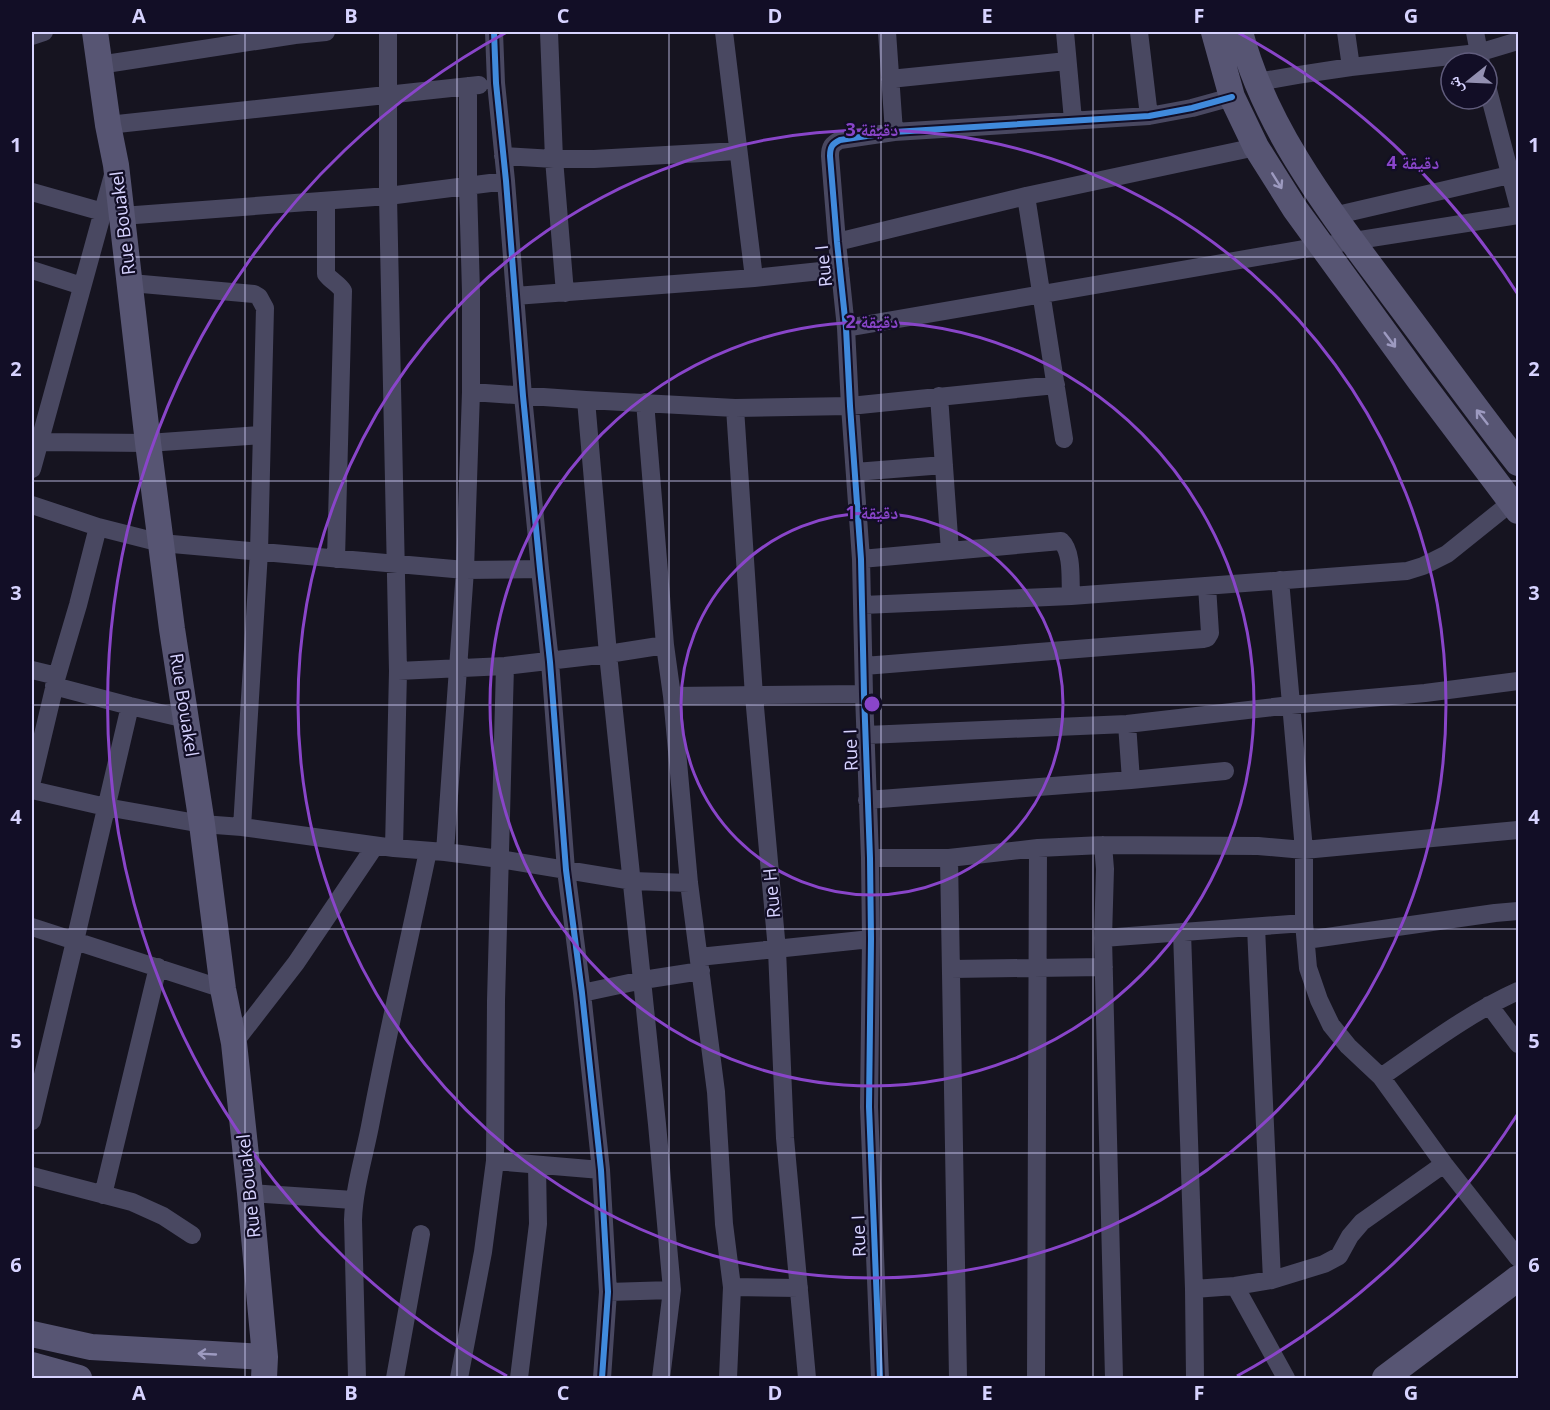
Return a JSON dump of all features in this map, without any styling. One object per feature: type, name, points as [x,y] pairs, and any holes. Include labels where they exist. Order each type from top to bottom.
[{"type":"main road","name":"Rue Bouakel","points":[[95,32],[108,125],[117,165],[112,214],[131,283],[148,443],[172,628],[202,824],[223,989],[234,1043],[250,1193],[264,1368]]},
{"type":"main road","points":[[1214,32],[1232,98],[1256,147],[1295,210],[1516,503]]},
{"type":"main road","points":[[1240,32],[1257,82],[1293,154],[1333,216],[1518,463]]},
{"type":"main road","points":[[1385,1378],[1518,1278]]},
{"type":"main road","points":[[32,1334],[91,1347],[264,1368]]},
{"type":"main road","points":[[32,1365],[76,1378]]},
{"type":"street","points":[[32,36],[44,32]]},
{"type":"street","points":[[99,65],[284,36],[326,32]]},
{"type":"street","points":[[388,32],[388,196],[398,671],[394,848]]},
{"type":"street","points":[[494,32],[502,156],[550,662],[566,870],[601,1170],[608,1292],[602,1378]]},
{"type":"street","points":[[549,32],[554,159],[566,292]]},
{"type":"street","points":[[724,32],[754,278]]},
{"type":"street","points":[[887,32],[894,132],[1149,116],[1232,98]]},
{"type":"street","points":[[1065,32],[1073,120]]},
{"type":"street","points":[[1139,32],[1149,116]]},
{"type":"street","points":[[1346,32],[1351,68]]},
{"type":"street","points":[[1475,32],[1479,51]]},
{"type":"street","points":[[1496,51],[1518,41]]},
{"type":"street","points":[[1257,82],[1351,68],[1439,61]]},
{"type":"street","points":[[890,79],[1067,62]]},
{"type":"street","points":[[108,125],[496,83]]},
{"type":"street","points":[[357,1378],[353,1200],[378,1083],[437,851],[457,669],[465,570],[471,392],[468,86]]},
{"type":"street","points":[[1495,111],[1515,174],[1518,204]]},
{"type":"street","name":"Rue I","points":[[880,1378],[869,1107],[871,939],[863,605],[846,328],[830,147],[840,140],[894,132]]},
{"type":"street","points":[[837,242],[1026,196],[1256,147]]},
{"type":"street","points":[[502,156],[594,159],[738,152]]},
{"type":"street","points":[[1333,216],[1515,174]]},
{"type":"street","points":[[32,192],[112,214],[388,196],[506,181]]},
{"type":"street","points":[[1026,196],[1064,439]]},
{"type":"street","points":[[326,201],[326,274],[344,291],[336,559]]},
{"type":"street","points":[[32,469],[82,286],[112,214]]},
{"type":"street","points":[[846,328],[1321,246],[1518,215]]},
{"type":"street","points":[[515,296],[754,278],[840,269]]},
{"type":"street","points":[[32,270],[82,286]]},
{"type":"street","points":[[131,283],[254,294],[259,297],[265,308],[259,552],[242,827]]},
{"type":"street","points":[[471,392],[735,408],[850,406],[1056,385]]},
{"type":"street","points":[[939,396],[950,551]]},
{"type":"street","points":[[586,400],[608,654],[643,980],[672,1290],[661,1378]]},
{"type":"street","points":[[645,402],[688,883],[716,1092],[724,1224],[732,1287],[728,1378]]},
{"type":"street","name":"Rue H","points":[[735,408],[754,696],[777,950],[785,1138],[807,1378]]},
{"type":"street","points":[[40,441],[148,443],[261,435]]},
{"type":"street","points":[[855,472],[944,465]]},
{"type":"street","points":[[863,605],[1071,596],[1407,571],[1447,554],[1516,503]]},
{"type":"street","points":[[32,505],[99,527],[161,543],[465,570],[540,569]]},
{"type":"street","points":[[32,781],[56,681],[99,527]]},
{"type":"street","points":[[861,559],[1061,541],[1069,553],[1071,596]]},
{"type":"street","points":[[1280,580],[1305,850],[1305,931],[1308,968],[1319,1000],[1331,1024],[1348,1046],[1381,1077],[1444,1164],[1518,1258]]},
{"type":"street","points":[[864,666],[1203,639],[1207,638],[1210,633],[1207,586]]},
{"type":"street","points":[[398,671],[550,662],[665,645]]},
{"type":"street","points":[[459,1378],[483,1252],[495,1161],[496,1001],[506,666]]},
{"type":"street","points":[[32,670],[56,681],[130,706],[186,719]]},
{"type":"street","points":[[866,735],[1127,724],[1518,681]]},
{"type":"street","points":[[672,696],[864,694]]},
{"type":"street","points":[[32,1121],[130,706]]},
{"type":"street","points":[[1127,724],[1131,780]]},
{"type":"street","points":[[867,800],[1225,771]]},
{"type":"street","points":[[32,790],[106,807],[202,824],[500,859],[633,881],[688,883]]},
{"type":"street","points":[[870,858],[950,858],[1038,848],[1103,845],[1258,846],[1305,850],[1518,830]]},
{"type":"street","points":[[1103,845],[1105,869],[1103,938],[1114,1378]]},
{"type":"street","points":[[234,1043],[296,963],[375,846]]},
{"type":"street","points":[[1036,1378],[1038,848]]},
{"type":"street","points":[[950,858],[958,1378]]},
{"type":"street","points":[[1103,938],[1256,927],[1305,931],[1518,911]]},
{"type":"street","points":[[32,927],[223,989]]},
{"type":"street","points":[[1256,927],[1272,1280]]},
{"type":"street","points":[[1182,932],[1195,1378]]},
{"type":"street","points":[[582,993],[643,980],[700,964],[777,950],[871,939]]},
{"type":"street","points":[[103,1195],[158,967]]},
{"type":"street","points":[[951,969],[1104,967]]},
{"type":"street","points":[[1381,1077],[1460,1023],[1518,991]]},
{"type":"street","points":[[1489,1005],[1518,1044]]},
{"type":"street","points":[[495,1161],[601,1170]]},
{"type":"street","points":[[1194,1289],[1272,1280],[1324,1264],[1339,1256],[1350,1236],[1362,1222],[1444,1164]]},
{"type":"street","points":[[519,1378],[538,1224],[537,1165]]},
{"type":"street","points":[[32,1176],[132,1202],[163,1216],[192,1235]]},
{"type":"street","points":[[250,1193],[353,1200]]},
{"type":"street","points":[[395,1378],[421,1234]]},
{"type":"street","points":[[1235,1286],[1286,1378]]},
{"type":"street","points":[[732,1287],[799,1288]]},
{"type":"street","points":[[608,1292],[672,1290]]},
{"type":"street","points":[[76,1378],[91,1347]]},
{"type":"cycle path","points":[[494,32],[496,83],[523,396],[550,662],[566,870],[601,1170],[608,1292],[602,1378]]},
{"type":"cycle path","points":[[880,1378],[869,1107],[870,858],[861,559],[846,328],[830,150],[833,144],[840,140],[894,132],[1149,116],[1232,97]]}]
